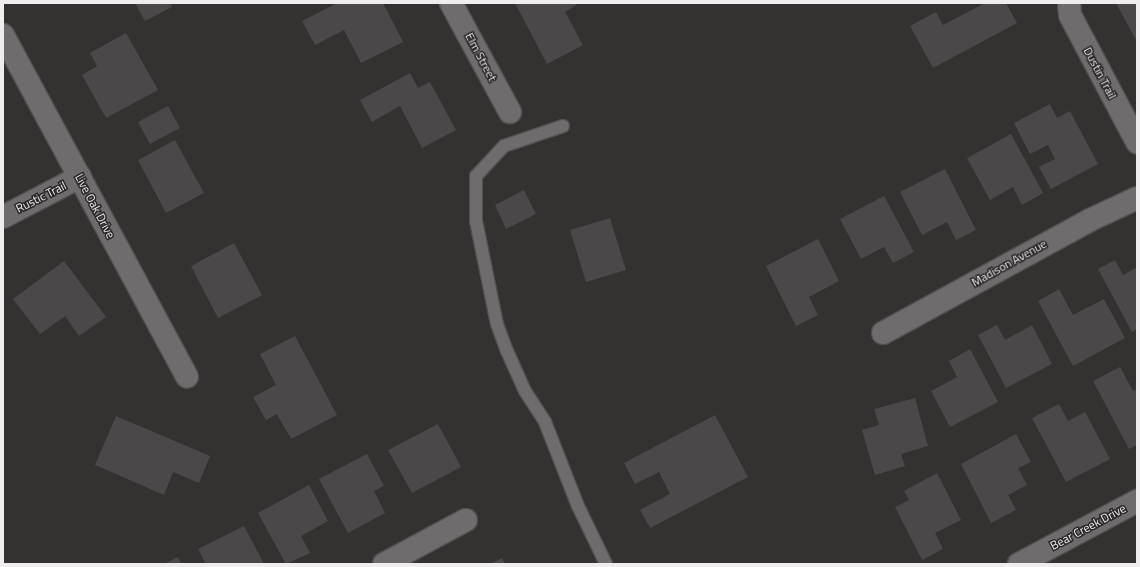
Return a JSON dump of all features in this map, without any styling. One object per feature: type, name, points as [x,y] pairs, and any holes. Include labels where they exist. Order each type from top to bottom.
[{"type":"street","name":"Elm Street","points":[[451,3],[510,112]]},
{"type":"street","name":"Dustin Trail","points":[[1069,3],[1070,15],[1137,142]]},
{"type":"street","name":"Live Oak Drive","points":[[3,35],[188,377]]},
{"type":"street","name":"Rustic Trail","points":[[3,217],[80,177]]},
{"type":"street","name":"Madison Avenue","points":[[883,333],[1076,227],[1137,198]]},
{"type":"street","name":"Bear Creek Drive","points":[[1019,564],[1137,501]]},
{"type":"street","points":[[384,564],[466,520]]},
{"type":"lane","points":[[563,126],[504,146],[476,176],[476,214],[497,324],[507,351],[525,391],[545,422],[578,506],[606,564]]},
{"type":"building","points":[[135,3],[170,3],[172,7],[145,21]]},
{"type":"building","points":[[337,3],[383,3],[403,42],[361,63],[344,30],[315,45],[302,21]]},
{"type":"building","points":[[515,3],[575,3],[576,5],[565,12],[583,45],[547,64]]},
{"type":"building","points":[[985,3],[1006,3],[1017,23],[933,68],[910,26],[936,12],[943,25]]},
{"type":"building","points":[[1116,3],[1137,3],[1137,42]]},
{"type":"building","points":[[126,33],[158,90],[106,118],[82,75],[97,66],[90,53]]},
{"type":"building","points":[[410,73],[418,88],[430,82],[456,130],[422,148],[400,106],[372,122],[360,100]]},
{"type":"building","points":[[1050,104],[1057,118],[1070,111],[1098,164],[1051,189],[1039,167],[1055,159],[1048,145],[1030,154],[1014,123]]},
{"type":"building","points":[[168,106],[180,128],[150,144],[138,122]]},
{"type":"building","points":[[1011,134],[1043,193],[1022,205],[1013,187],[990,200],[967,158]]},
{"type":"building","points":[[175,140],[204,193],[166,213],[138,160]]},
{"type":"building","points":[[945,169],[976,230],[956,240],[947,222],[922,235],[900,192]]},
{"type":"building","points":[[524,190],[536,214],[506,229],[495,205]]},
{"type":"building","points":[[884,196],[914,252],[893,263],[884,247],[861,259],[840,219]]},
{"type":"building","points":[[610,218],[626,270],[586,282],[570,230]]},
{"type":"building","points":[[818,239],[839,281],[809,297],[818,315],[796,326],[766,266]]},
{"type":"building","points":[[234,243],[262,295],[218,318],[191,266]]},
{"type":"building","points":[[1115,260],[1123,275],[1137,267],[1137,329],[1132,332],[1098,269]]},
{"type":"building","points":[[64,261],[106,317],[79,336],[65,316],[40,334],[13,299]]},
{"type":"building","points":[[1059,289],[1073,315],[1104,299],[1125,338],[1073,366],[1038,301]]},
{"type":"building","points":[[997,325],[1005,340],[1032,325],[1052,364],[1006,388],[978,335]]},
{"type":"building","points":[[295,336],[337,415],[291,439],[277,414],[266,420],[253,397],[276,385],[260,354]]},
{"type":"building","points":[[970,349],[998,402],[950,427],[931,391],[957,377],[949,361]]},
{"type":"building","points":[[1120,367],[1133,391],[1137,389],[1137,445],[1129,449],[1093,381]]},
{"type":"building","points":[[915,398],[928,446],[901,454],[905,466],[875,475],[862,430],[879,425],[874,409]]},
{"type":"building","points":[[1059,404],[1068,421],[1085,412],[1110,459],[1066,482],[1032,418]]},
{"type":"building","points":[[715,415],[748,477],[650,528],[640,510],[670,494],[659,472],[635,484],[624,463]]},
{"type":"building","points":[[116,416],[210,456],[199,483],[173,472],[164,495],[95,465]]},
{"type":"building","points":[[438,424],[461,467],[412,493],[388,450]]},
{"type":"building","points":[[1016,434],[1031,462],[1018,468],[1027,485],[1008,495],[1016,510],[991,523],[961,464]]},
{"type":"building","points":[[367,454],[384,486],[374,491],[385,513],[348,533],[319,479]]},
{"type":"building","points":[[937,473],[961,520],[935,533],[943,549],[922,560],[895,507],[909,500],[904,491]]},
{"type":"building","points":[[309,485],[328,521],[301,536],[310,553],[286,564],[258,513]]},
{"type":"building","points":[[244,526],[264,564],[206,564],[198,549]]},
{"type":"building","points":[[178,557],[181,564],[164,564]]},
{"type":"building","points":[[502,558],[505,564],[490,564]]}]
